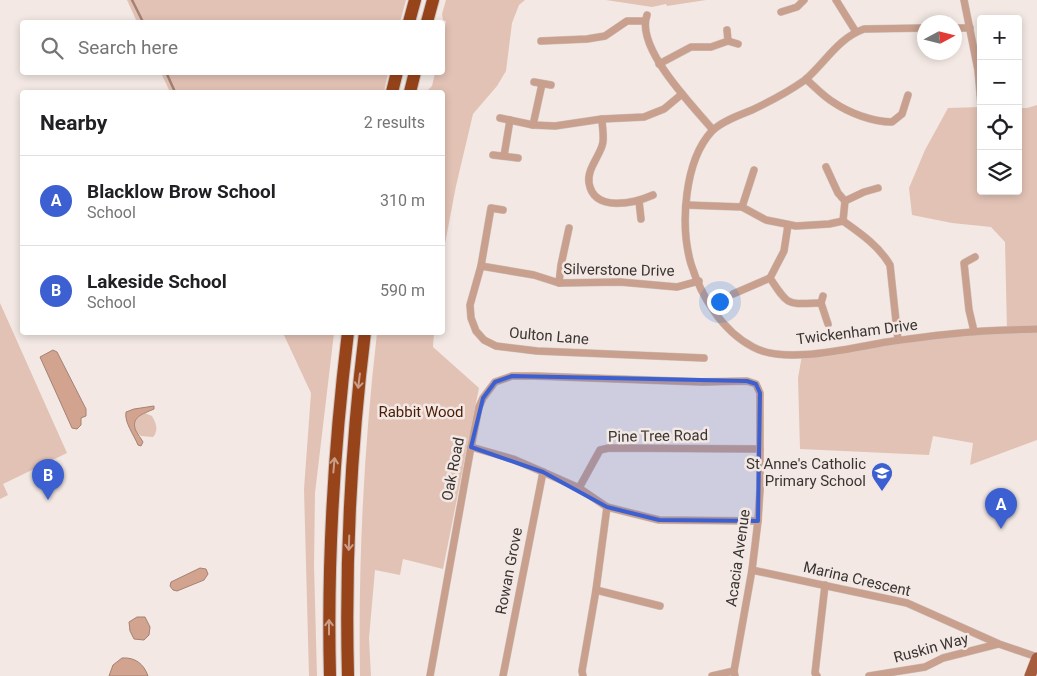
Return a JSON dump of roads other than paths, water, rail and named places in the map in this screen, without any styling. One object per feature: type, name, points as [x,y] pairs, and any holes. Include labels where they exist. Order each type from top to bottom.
[{"type":"highway","points":[[410,20],[415,0]]},
{"type":"highway","points":[[428,20],[434,0]]},
{"type":"highway","points":[[392,90],[396,75]]},
{"type":"highway","points":[[410,90],[414,75]]},
{"type":"highway","points":[[330,676],[329,571],[332,488],[348,335]]},
{"type":"highway","points":[[348,676],[347,584],[351,489],[365,335]]},
{"type":"main road","points":[[1030,676],[1037,658]]},
{"type":"street","points":[[781,12],[797,6],[804,0]]},
{"type":"street","points":[[836,0],[856,32],[864,29],[917,28]]},
{"type":"street","points":[[964,0],[977,65]]},
{"type":"street","points":[[541,41],[587,39],[605,36],[626,21],[646,18],[650,48],[682,94],[713,130]]},
{"type":"street","points":[[962,28],[970,28]]},
{"type":"street","points":[[727,30],[728,41]]},
{"type":"street","name":"Twickenham Drive","points":[[856,32],[843,41],[806,79],[784,94],[735,117],[713,130],[699,150],[689,174],[686,205],[687,244],[692,265],[714,313],[733,333],[753,348],[774,354],[802,355],[898,340],[974,332],[1037,329]]},
{"type":"street","points":[[660,64],[691,47],[711,47],[728,41],[738,44]]},
{"type":"street","points":[[806,79],[832,102],[858,114],[883,122],[892,122],[902,114],[908,95]]},
{"type":"street","points":[[534,82],[551,86]]},
{"type":"street","points":[[533,124],[542,84]]},
{"type":"street","points":[[500,118],[555,126],[602,119],[644,117],[664,109],[682,94]]},
{"type":"street","points":[[602,119],[603,144],[594,162],[589,183],[594,192],[600,199],[610,203],[639,201],[653,195]]},
{"type":"street","points":[[504,156],[510,120]]},
{"type":"street","points":[[493,154],[518,158]]},
{"type":"street","points":[[826,167],[838,193],[845,201],[843,220]]},
{"type":"street","points":[[742,207],[754,170]]},
{"type":"street","points":[[845,201],[878,188]]},
{"type":"street","points":[[639,201],[642,219]]},
{"type":"street","points":[[686,205],[742,207],[766,220],[796,226],[828,224],[843,220]]},
{"type":"street","name":"Oulton Lane","points":[[503,210],[491,208],[480,266],[470,305],[471,318],[476,331],[484,340],[496,346],[537,351],[704,358]]},
{"type":"street","points":[[843,220],[885,256],[890,265],[898,340]]},
{"type":"street","points":[[733,294],[770,278],[784,251],[788,225]]},
{"type":"street","points":[[559,283],[560,265],[569,228]]},
{"type":"street","points":[[974,332],[969,310],[964,263],[975,257]]},
{"type":"street","name":"Silverstone Drive","points":[[480,266],[534,275],[559,283],[620,282],[677,287],[699,281]]},
{"type":"street","points":[[770,278],[784,300],[794,304],[822,300],[828,324]]},
{"type":"street","name":"Oak Road","points":[[430,676],[479,407],[495,382],[512,376],[702,382],[747,381],[756,384]]},
{"type":"street","name":"Acacia Avenue","points":[[735,673],[758,520],[760,393],[756,384]]},
{"type":"street","points":[[471,447],[513,459],[543,472],[579,488],[606,507],[658,520],[758,520]]},
{"type":"street","name":"Pine Tree Road","points":[[579,488],[600,450],[609,448],[760,449]]},
{"type":"street","name":"Rowan Grove","points":[[503,676],[543,472]]},
{"type":"street","points":[[583,676],[582,671],[596,590],[606,507]]},
{"type":"street","name":"Marina Crescent","points":[[752,570],[907,603],[999,644],[1037,658]]},
{"type":"street","points":[[817,676],[814,673],[825,585]]},
{"type":"street","points":[[596,590],[660,606]]},
{"type":"street","name":"Ruskin Way","points":[[869,676],[925,667],[943,658],[999,644]]},
{"type":"street","points":[[925,667],[926,676]]},
{"type":"street","points":[[712,676],[735,673]]},
{"type":"waterway","points":[[132,0],[142,20]]},
{"type":"waterway","points":[[167,75],[174,90]]},
{"type":"place","name":"St Anne's Catholic Primary School","points":[[882,492]]},
{"type":"place","name":"Lakeside School","points":[[48,500]]},
{"type":"place","name":"Blacklow Brow School","points":[[1001,529]]},
{"type":"park label","name":"Rabbit Wood","points":[[421,412]]}]
